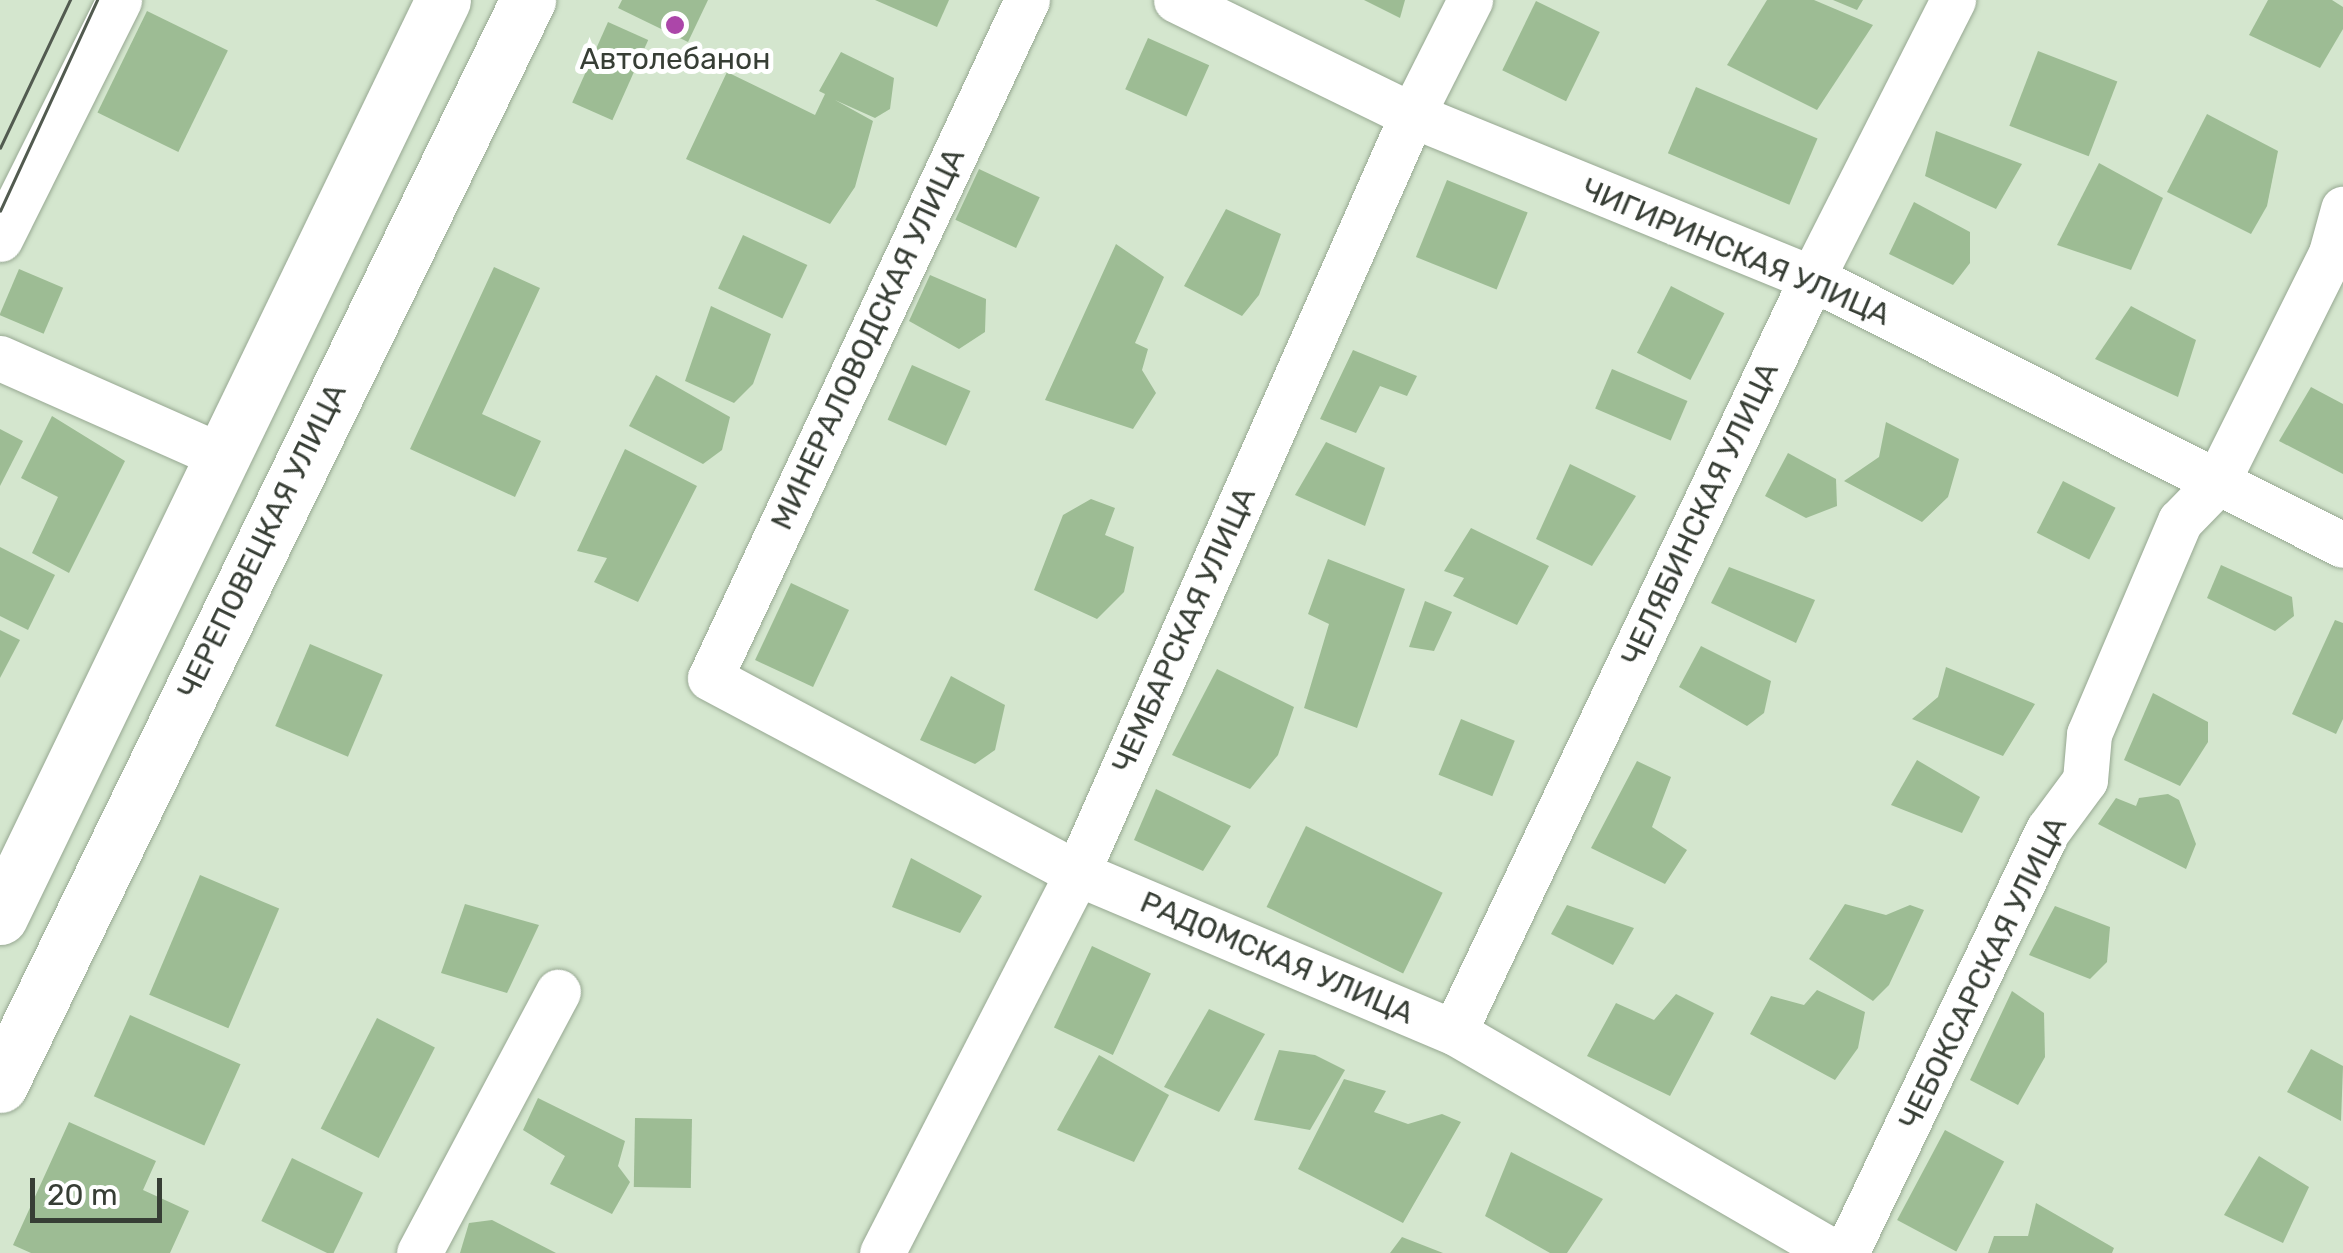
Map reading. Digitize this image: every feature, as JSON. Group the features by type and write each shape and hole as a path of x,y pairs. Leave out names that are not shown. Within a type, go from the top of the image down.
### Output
{"highway":[{"path":"0,917 443,0"},
{"name":"ЧЕРЕПОВЕЦКАЯ УЛИЦА","path":"0,1085 528,0"}],"street":[{"path":"0,239 119,0"},
{"name":"МИНЕРАЛОВОДСКАЯ УЛИЦА","path":"710,678 1027,0"},
{"name":"ЧИГИРИНСКАЯ УЛИЦА","path":"1176,0 1412,116 1812,278 2343,545"},
{"name":"ЧЕМБАРСКАЯ УЛИЦА","path":"882,1253 1077,873 1412,116 1470,0"},
{"name":"ЧЕЛЯБИНСКАЯ УЛИЦА","path":"1454,1032 1812,278 1953,0"},
{"name":"ЧЕБОКСАРСКАЯ УЛИЦА","path":"1846,1253 2048,830 2084,780 2088,734 2180,521 2216,484 2331,253 2343,208"},
{"path":"0,358 223,457"},
{"name":"РАДОМСКАЯ УЛИЦА","path":"710,678 1077,873 1454,1032 1836,1253"},
{"path":"419,1253 558,992"}],"building":[{"name":"Автолебанон","path":"622,0 708,0 688,42 618,8"},
{"path":"875,0 949,0 937,27"},
{"path":"1364,0 1405,0 1400,18"},
{"path":"1767,0 1814,0 1873,25 1817,110 1727,65"},
{"path":"1833,0 1863,0 1857,10"},
{"path":"2268,0 2332,0 2343,7 2343,29 2320,68 2249,35"},
{"path":"1536,1 1600,32 1566,101 1502,70"},
{"path":"147,11 228,50 178,152 97,113"},
{"path":"608,22 648,40 612,120 572,102"},
{"path":"1148,38 1209,65 1186,116 1125,89"},
{"path":"2038,51 2117,81 2089,156 2009,126"},
{"path":"841,52 894,78 890,109 875,118 835,100 873,121 855,187 830,224 686,159 727,72 815,115 825,94 819,91"},
{"path":"1696,87 1818,139 1789,205 1668,153"},
{"path":"2207,114 2278,151 2267,206 2251,234 2167,192"},
{"path":"1936,131 2022,164 1996,209 1925,176"},
{"path":"2099,163 2163,198 2131,270 2057,245"},
{"path":"979,169 1040,197 1016,248 955,220"},
{"path":"1447,180 1528,213 1497,290 1416,257"},
{"path":"1914,202 1970,232 1970,263 1953,285 1889,254"},
{"path":"1226,209 1281,234 1259,295 1242,316 1184,286"},
{"path":"743,235 807,265 782,318 718,288"},
{"path":"1116,244 1164,277 1135,343 1148,349 1142,370 1156,393 1133,429 1045,400"},
{"path":"494,267 540,288 482,414 541,441 515,497 410,449"},
{"path":"19,269 63,288 44,334 0,315"},
{"path":"930,275 986,299 985,332 959,349 909,321"},
{"path":"1671,286 1724,313 1690,380 1637,353"},
{"path":"711,306 771,334 753,384 734,403 685,381"},
{"path":"2131,306 2196,340 2178,397 2095,359"},
{"path":"1353,350 1417,376 1407,396 1380,386 1356,433 1320,419"},
{"path":"912,365 970,391 946,446 888,420"},
{"path":"1612,369 1687,401 1671,441 1595,409"},
{"path":"656,375 730,417 722,450 703,464 629,426"},
{"path":"2311,387 2343,404 2343,474 2279,441"},
{"path":"52,416 125,461 69,573 32,553 58,497 21,478"},
{"path":"1886,422 1959,459 1948,497 1922,522 1844,481 1879,457"},
{"path":"0,429 23,441 0,486"},
{"path":"1326,442 1385,468 1365,526 1295,495"},
{"path":"625,449 697,486 638,602 594,582 607,558 577,551"},
{"path":"1788,453 1836,479 1837,506 1806,518 1765,496"},
{"path":"1570,464 1636,496 1592,566 1536,539"},
{"path":"2063,481 2116,508 2089,559 2037,533"},
{"path":"1091,499 1115,508 1105,535 1134,547 1124,592 1097,619 1034,590 1063,515"},
{"path":"1471,528 1549,566 1517,625 1453,596 1464,578 1444,571"},
{"path":"0,547 55,575 28,630 0,616"},
{"path":"1328,559 1405,589 1357,728 1304,708 1329,624 1308,614"},
{"path":"2221,565 2292,597 2294,616 2275,631 2207,598"},
{"path":"1729,567 1815,600 1796,643 1711,603"},
{"path":"791,583 849,610 813,687 755,660"},
{"path":"1425,601 1452,612 1434,651 1409,647"},
{"path":"2335,620 2343,623 2343,719 2336,734 2292,714"},
{"path":"0,630 20,640 0,678"},
{"path":"310,644 383,675 348,757 275,726"},
{"path":"1701,646 1771,681 1764,713 1747,726 1679,687"},
{"path":"1946,667 2035,704 2003,756 1912,719 1938,697"},
{"path":"1217,669 1294,707 1278,755 1250,789 1172,755"},
{"path":"951,676 1005,705 995,750 975,764 920,740"},
{"path":"2153,693 2208,722 2208,742 2180,786 2124,760"},
{"path":"1461,719 1515,741 1492,796 1439,775"},
{"path":"1917,760 1980,797 1962,833 1891,805"},
{"path":"1637,761 1671,777 1652,827 1687,850 1665,884 1591,848"},
{"path":"1156,789 1231,826 1203,871 1134,840"},
{"path":"2168,794 2179,800 2196,844 2186,869 2098,824 2116,798 2136,806 2139,798"},
{"path":"1306,826 1443,893 1403,974 1267,907"},
{"path":"911,858 982,896 960,933 892,907"},
{"path":"200,875 279,909 228,1028 149,995"},
{"path":"465,904 539,925 507,993 441,973"},
{"path":"1845,904 1886,915 1910,905 1924,910 1889,985 1873,1001 1809,959"},
{"path":"1567,905 1634,928 1613,965 1551,934"},
{"path":"2055,906 2110,927 2107,962 2090,979 2029,955"},
{"path":"1092,946 1151,973 1113,1055 1054,1028"},
{"path":"1817,990 1865,1012 1858,1048 1835,1080 1750,1034 1771,996 1804,1005"},
{"path":"2012,991 2044,1013 2045,1057 2018,1105 1970,1080"},
{"path":"1676,994 1714,1013 1670,1096 1587,1056 1616,1003 1654,1020"},
{"path":"1209,1009 1265,1034 1219,1112 1164,1087"},
{"path":"130,1015 241,1064 204,1146 94,1096"},
{"path":"377,1018 435,1048 379,1158 321,1128"},
{"path":"2311,1049 2343,1066 2341,1121 2287,1092"},
{"path":"1279,1050 1315,1055 1345,1070 1310,1130 1254,1120"},
{"path":"1099,1055 1169,1095 1134,1162 1057,1130"},
{"path":"1344,1079 1386,1091 1374,1112 1408,1124 1442,1114 1461,1122 1403,1223 1298,1169"},
{"path":"538,1098 625,1141 618,1166 630,1182 612,1214 550,1184 565,1156 523,1130"},
{"path":"635,1118 692,1119 691,1188 634,1187"},
{"path":"69,1122 156,1161 143,1190 189,1211 170,1253 31,1253 13,1245"},
{"path":"1945,1130 2004,1161 1956,1252 1897,1220"},
{"path":"1511,1152 1603,1199 1567,1253 1550,1253 1485,1216"},
{"path":"2259,1156 2309,1187 2283,1243 2224,1215"},
{"path":"292,1158 363,1193 334,1253 261,1221"},
{"path":"2036,1203 2114,1248 2112,1253 1988,1253 1994,1236 2028,1236"},
{"path":"492,1220 556,1253 460,1253 469,1223"},
{"path":"1402,1237 1443,1253 1390,1253"}],"tram line":[{"path":"0,148 70,0"},
{"path":"0,211 97,0"}],"place":[{"name":"Автолебанон","path":"675,25"}]}
